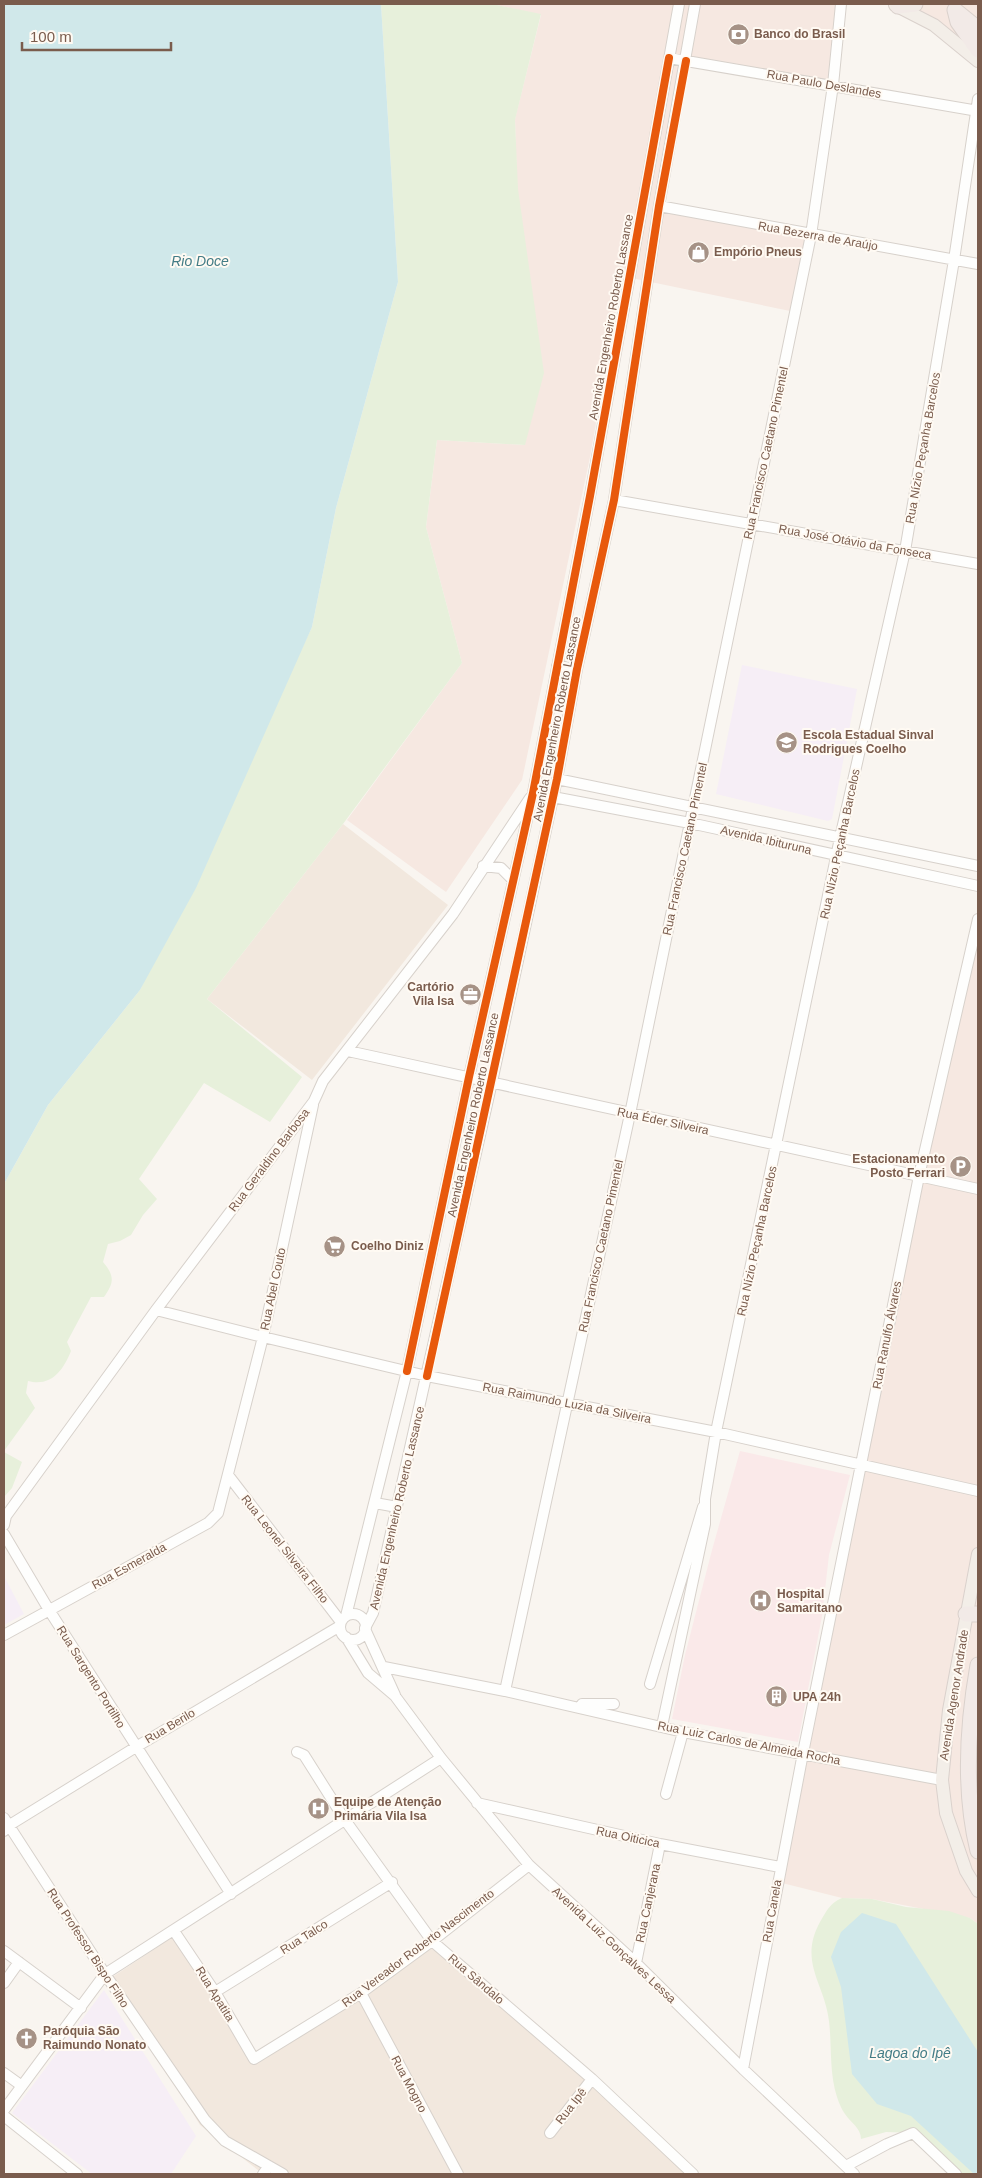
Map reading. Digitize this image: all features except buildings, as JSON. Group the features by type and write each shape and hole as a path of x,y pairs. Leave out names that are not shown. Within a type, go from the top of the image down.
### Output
{"highway":[{"path":"896,5 915,4"},
{"path":"951,7 978,18"},
{"path":"951,7 978,29"},
{"path":"951,7 958,22 978,50"},
{"path":"978,1665 975,1701 968,1734 969,1787 973,1830 978,1851"}],"main road":[{"path":"896,5 934,25 978,60"},
{"name":"Avenida Agenor Andrade","path":"978,1554 972,1614 950,1710 942,1780 946,1814 966,1871 978,1891"}],"street":[{"name":"Avenida Engenheiro Roberto Lassance","path":"343,1621 375,1503 407,1371 512,879 533,793 679,4"},
{"name":"Avenida Engenheiro Roberto Lassance","path":"365,1628 373,1613 492,1082 557,779 577,669 614,500 659,206 695,4"},
{"name":"Rua Francisco Caetano Pimentel","path":"505,1691 630,1114 811,235 833,85 841,4"},
{"name":"Rua Paulo Deslandes","path":"669,58 977,111"},
{"name":"Rua Nízio Peçanha Barcelos","path":"650,1684 705,1499 716,1432 840,838 905,552 954,260 978,99"},
{"name":"Rua Bezerra de Araújo","path":"659,206 978,264"},
{"name":"Rua José Otávio da Fonseca","path":"614,500 978,564"},
{"path":"557,666 577,669"},
{"name":"Avenida Ibituruna","path":"557,779 978,866"},
{"name":"Rua Geraldino Barbosa","path":"4,1525 6,1516 156,1310 314,1101 323,1081 348,1052 453,914 533,793"},
{"name":"Avenida Ibituruna","path":"553,797 690,823 978,886"},
{"path":"483,866 501,868 512,879"},
{"name":"Rua Ranulfo Álvares","path":"802,1753 919,1176 978,919"},
{"name":"Rua Éder Silveira","path":"348,1052 978,1189"},
{"name":"Rua Abel Couto","path":"228,1475 263,1337 314,1101"},
{"name":"Rua Raimundo Luzia da Silveira","path":"156,1310 427,1376 716,1432 978,1491"},
{"name":"Rua Esmeralda","path":"4,1635 208,1523 218,1513 228,1475"},
{"name":"Rua Leonel Silveira Filho","path":"228,1475 343,1621"},
{"name":"Rua Nízio Peçanha Barcelos","path":"662,1726 705,1524 705,1499"},
{"path":"375,1503 397,1507"},
{"name":"Rua Sargento Portilho","path":"4,1534 49,1610 231,1894"},
{"path":"358,1616 364,1621 365,1628 362,1636 358,1638 346,1637 343,1621 358,1616"},
{"name":"Rua Berilo","path":"5,1825 343,1621"},
{"name":"Avenida Luiz Gonçalves Lessa","path":"365,1628 384,1667 395,1696"},
{"name":"Avenida Luiz Gonçalves Lessa","path":"346,1637 368,1673 395,1696 477,1804 529,1865 636,1962 743,2069 854,2174"},
{"name":"Rua Luiz Carlos de Almeida Rocha","path":"384,1667 556,1702 683,1732 942,1780"},
{"name":"Rua Luiz Carlos de Almeida Rocha","path":"556,1702 614,1704"},
{"path":"666,1794 683,1732"},
{"name":"Rua Sândalo","path":"297,1752 304,1755 345,1820 392,1882 432,1941 592,2079 693,2174"},
{"name":"Rua Canela","path":"743,2069 802,1753"},
{"path":"4,2110 105,1974 441,1758"},
{"name":"Rua Oiticica","path":"477,1804 660,1844 780,1867"},
{"name":"Rua Professor Bispo Filho","path":"5,1825 205,2120 225,2141 266,2170 283,2174"},
{"name":"Rua Canjerana","path":"636,1962 660,1844"},
{"name":"Rua Vereador Roberto Nascimento","path":"254,2059 361,1993 432,1941 529,1865"},
{"name":"Rua Talco","path":"215,1992 392,1882"},
{"name":"Rua Apatita","path":"174,1931 215,1992 254,2059"},
{"path":"4,1951 81,2008"},
{"path":"4,1983 19,1962"},
{"name":"Rua Mogno","path":"361,1993 458,2174"},
{"path":"4,2073 22,2086"},
{"name":"Rua Ipê","path":"550,2134 592,2079"},
{"path":"4,2116 78,2174"},
{"path":"846,2166 887,2144 913,2133 956,2174"}],"shaded area":[{"path":"492,4 841,4 832,85 686,62 659,205 810,235 795,312 622,276 590,457 522,780 446,892 347,820 462,663 426,527 437,440 525,445 515,119 541,15"},
{"path":"893,4 978,4 978,61"},
{"name":"Escola Estadual Sinval Rodrigues Coelho","path":"742,665 857,689 832,819 828,821 716,794"},
{"path":"343,824 448,905 312,1080 207,999"},
{"path":"978,908 978,1789 969,1788 978,1849 978,1924 970,1918 872,1899 842,1898 778,1882 951,1027"},
{"name":"Hospital Samaritano","path":"740,1451 850,1475 829,1555 822,1616 798,1742 672,1719 685,1655"},
{"path":"4,1576 24,1614 4,1625"},
{"path":"174,1936 260,2062 438,1944 694,2174 263,2174 200,2125 111,1978"},
{"path":"104,1990 196,2136 171,2174 92,2174 12,2113"}],"green space":[{"path":"381,4 492,4 541,14 515,120 518,189 544,373 525,445 437,440 426,527 462,663 343,824 207,999 302,1077 270,1122 204,1083 139,1179 157,1199 143,1215 131,1235 120,1241 108,1244 103,1262 110,1271 112,1280 110,1288 104,1297 91,1297 67,1342 71,1351 60,1371 43,1382 28,1381 26,1393 35,1408 4,1451 4,1184 48,1105 140,990 312,627 336,508 398,282"},
{"path":"4,1452 22,1462 12,1488 4,1497"},
{"name":"Lagoa do Ipê","path":"842,1898 872,1899 906,1907 949,1911 970,1918 978,1924 978,2174 958,2174 916,2133 886,2132 861,2139 858,2129 842,2108 834,2088 827,2008 815,1973 812,1949 814,1936 820,1922 832,1905"}],"water":[{"name":"Rio Doce","path":"4,4 381,4 398,282 336,508 312,627 196,888 140,990 48,1105 4,1184"},
{"name":"Lagoa do Ipê","path":"862,1913 896,1924 978,2052 978,2174 974,2174 911,2116 877,2104 852,2074 841,1987 831,1957 841,1932"}],"cycle path":[{"path":"407,1371 469,1077 533,793 590,496 669,58"},
{"path":"427,1376 557,779 577,669 614,500 659,206 686,61"}],"place":[{"name":"Banco do Brasil","path":"738,34"},
{"name":"Empório Pneus","path":"698,252"},
{"name":"Escola Estadual Sinval Rodrigues Coelho","path":"787,742"},
{"name":"Cartório Vila Isa","path":"470,994"},
{"name":"Estacionamento Posto Ferrari","path":"961,1166"},
{"name":"Coelho Diniz","path":"335,1246"},
{"name":"Hospital Samaritano","path":"761,1601"},
{"name":"UPA 24h","path":"777,1697"},
{"name":"Equipe de Atenção Primária Vila Isa","path":"318,1809"},
{"name":"Paróquia São Raimundo Nonato","path":"27,2038"}]}
